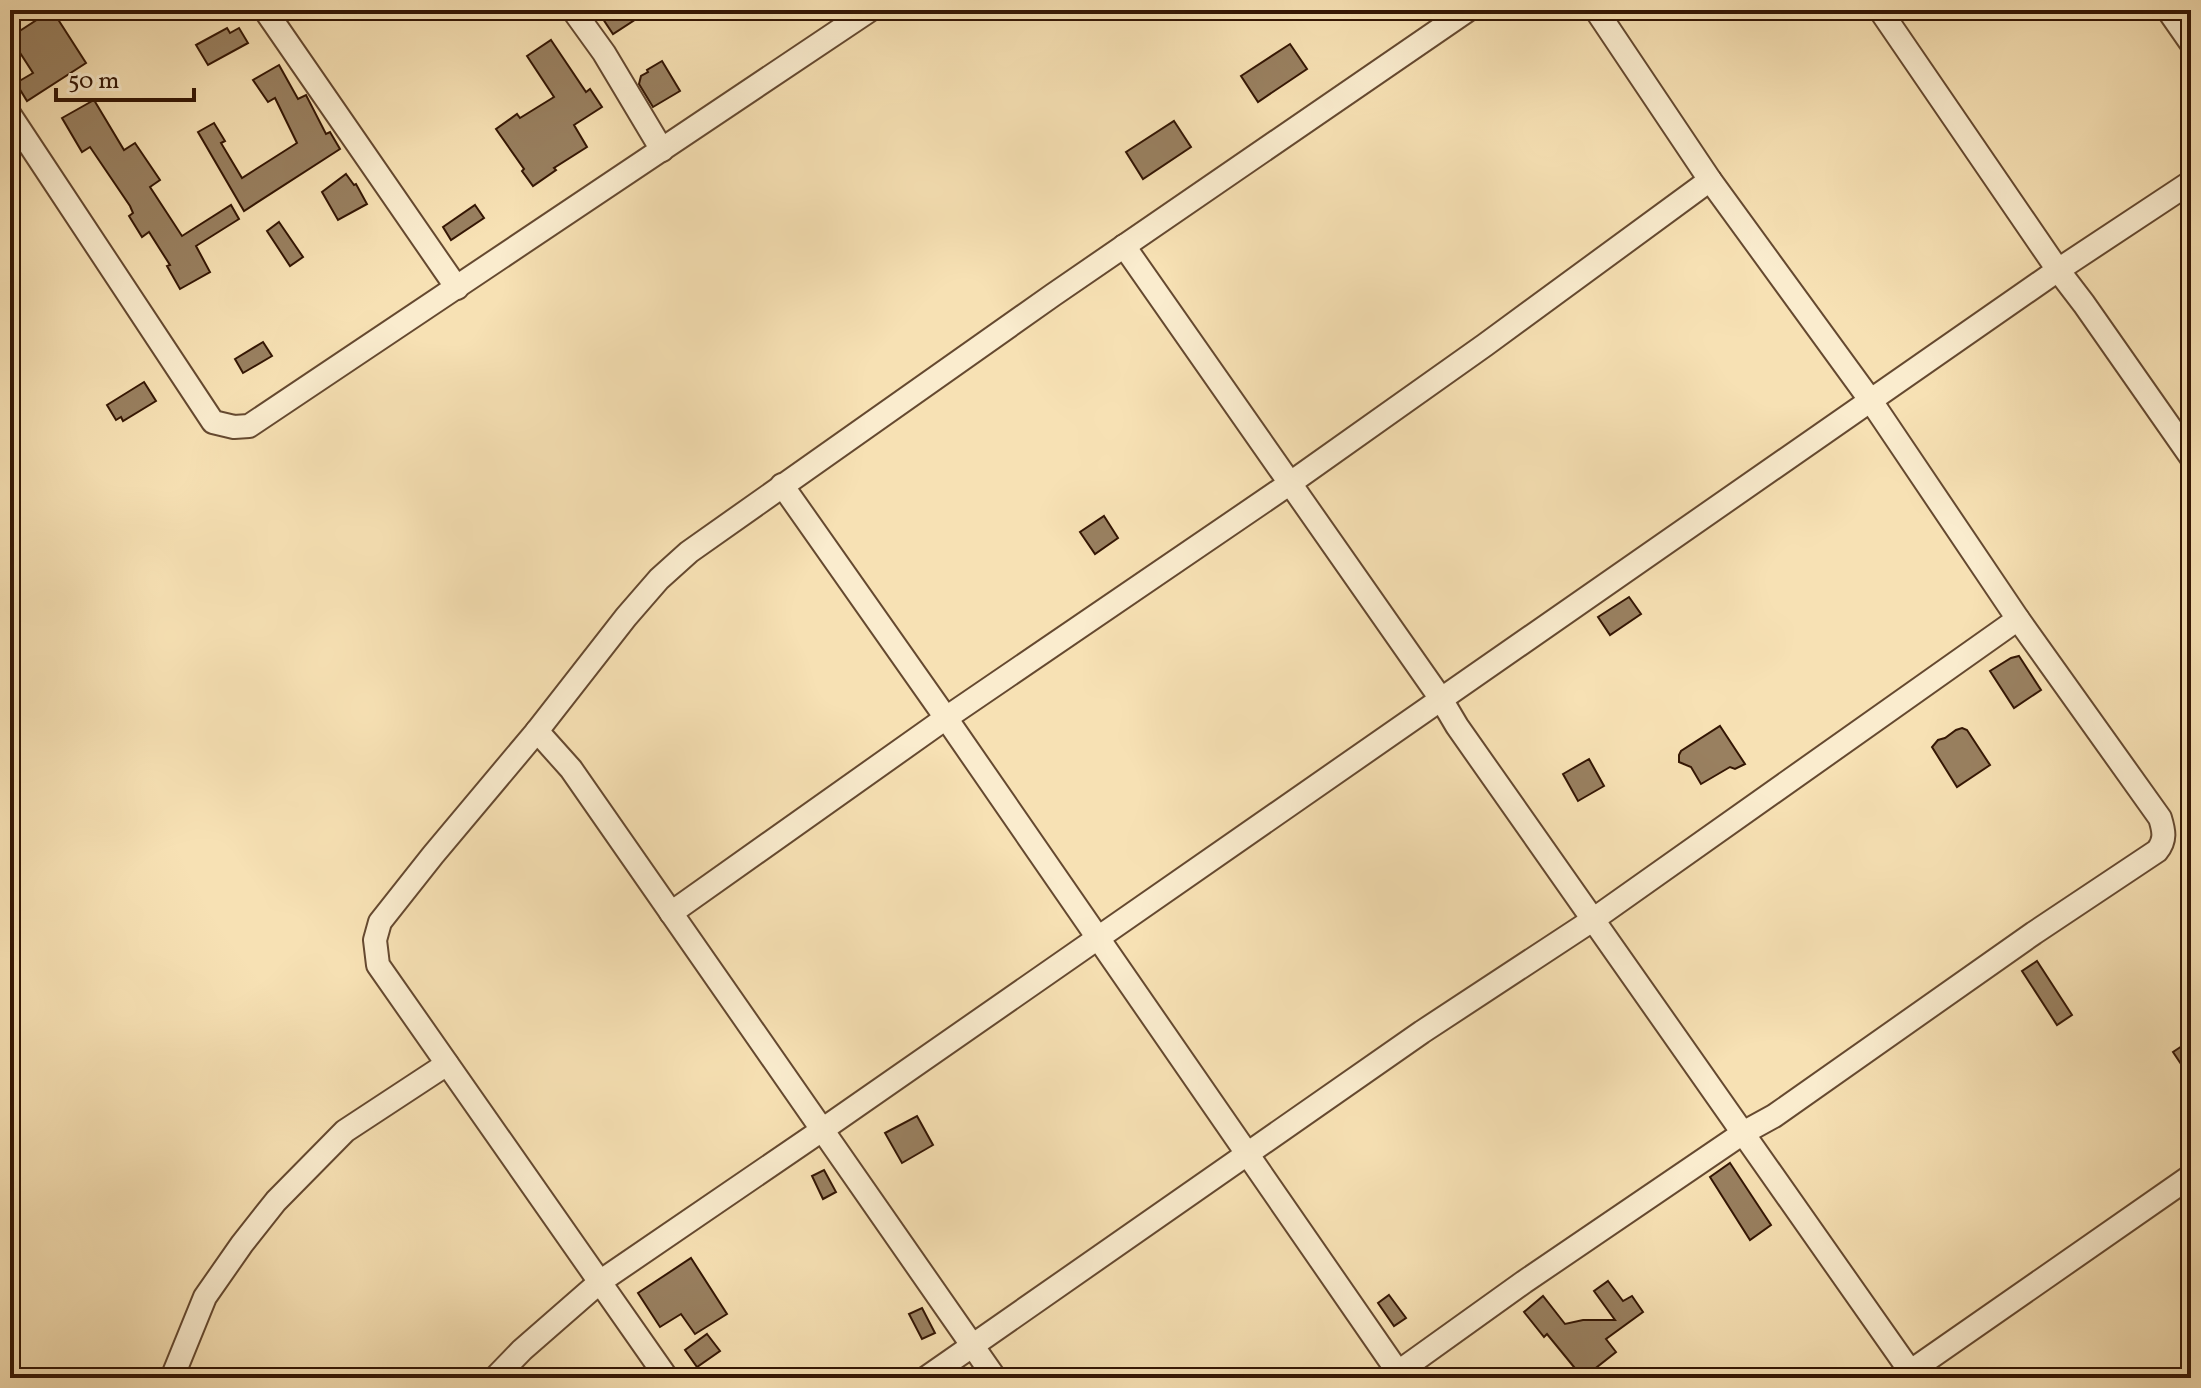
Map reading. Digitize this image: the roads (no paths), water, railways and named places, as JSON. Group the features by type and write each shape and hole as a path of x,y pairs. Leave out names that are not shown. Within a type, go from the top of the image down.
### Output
{"street":[{"path":"265,10 457,288"},
{"path":"573,10 604,53 662,150"},
{"path":"10,115 213,422 234,427 249,426 870,10"},
{"path":"667,1378 378,965 375,940 380,922 659,579 689,552 1124,246 1468,10"},
{"path":"782,485 1247,1152 1394,1375 1524,1282 1743,1133 1774,1116 2034,933 2157,851 2165,833 2160,818 2018,619 1871,401 1710,180 1596,10"},
{"path":"1880,10 2191,457"},
{"path":"2168,10 2191,43"},
{"path":"671,913 946,718 1289,484 1710,180"},
{"path":"495,1378 522,1350 601,1281 2058,270 2188,187"},
{"path":"1124,246 1909,1376 2191,1176"},
{"path":"926,1378 1247,1152 1594,919 2018,619"},
{"path":"537,731 571,769 995,1378"},
{"path":"172,1378 205,1297 276,1201 345,1131 447,1064"}]}
